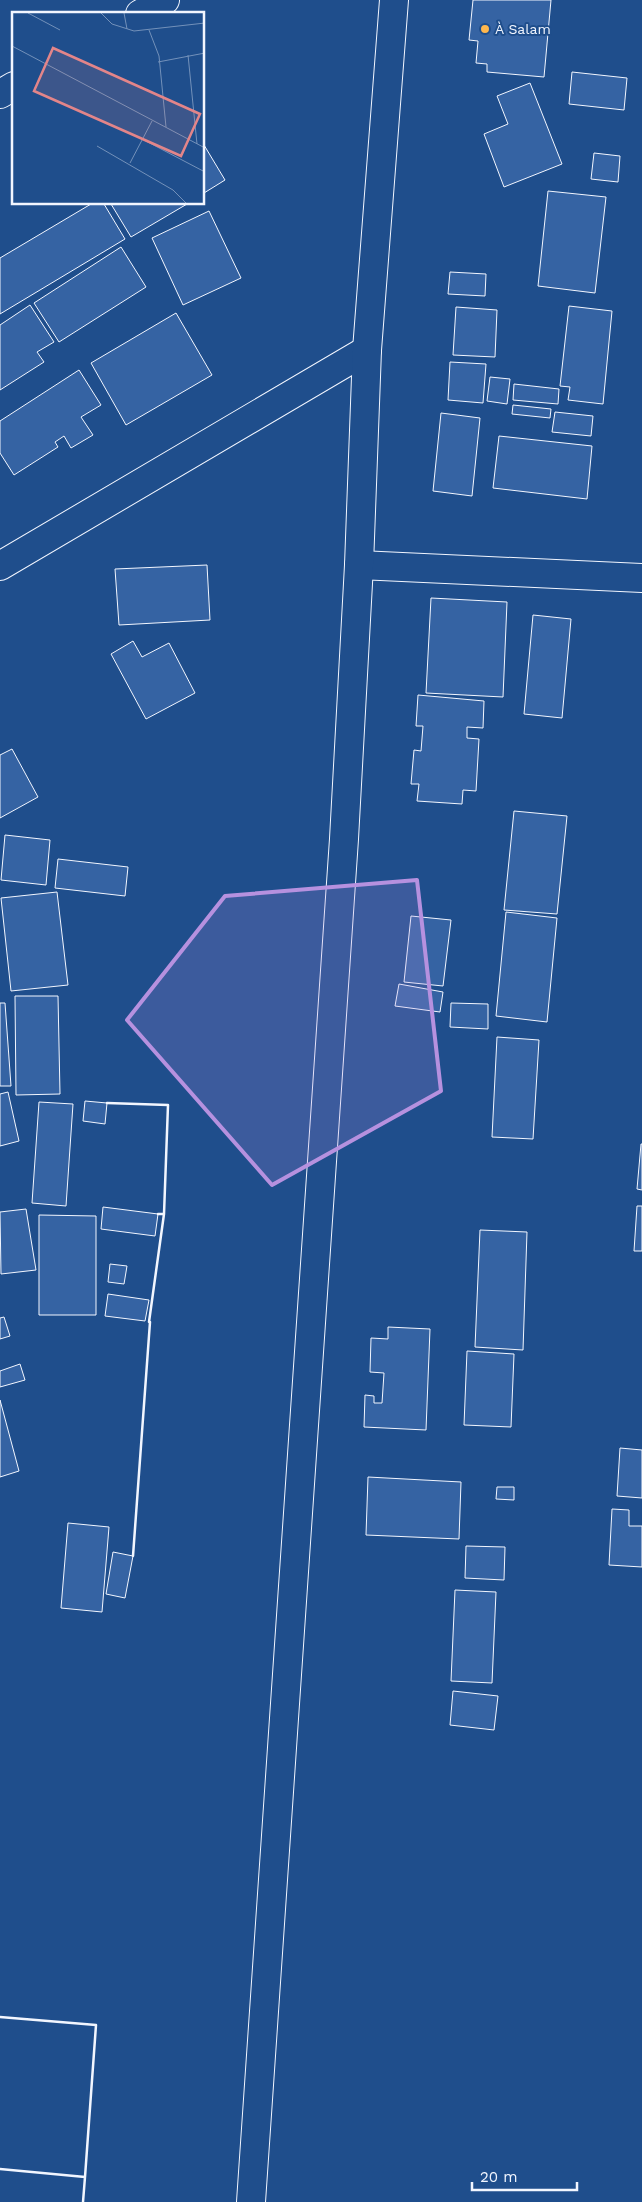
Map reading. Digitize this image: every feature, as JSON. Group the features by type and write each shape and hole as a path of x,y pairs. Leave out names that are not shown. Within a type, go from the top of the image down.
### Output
{"street":[{"path":"144,12 165,0"},
{"path":"252,2202 344,839 360,565 367,350 394,0"},
{"path":"0,94 12,87"},
{"path":"0,566 367,350"},
{"path":"360,565 642,578"}],"highlighted area":[{"path":"417,880 441,1091 272,1185 127,1020 225,896"}],"building":[{"path":"473,0 551,0 544,77 487,72 487,64 476,63 478,41 469,40"},
{"path":"572,72 627,78 624,110 569,104"},
{"path":"530,83 562,164 504,187 484,134 508,124 497,96"},
{"path":"205,147 225,180 205,192"},
{"path":"594,153 620,156 618,182 591,179"},
{"path":"548,191 606,197 595,293 538,286"},
{"path":"89,205 105,205 125,239 0,314 0,258"},
{"path":"112,205 185,205 131,237"},
{"path":"209,211 241,278 183,305 152,238"},
{"path":"121,247 146,287 59,342 34,303"},
{"path":"450,272 486,274 485,296 448,294"},
{"path":"30,305 54,342 37,352 44,362 0,390 0,325"},
{"path":"569,306 612,311 603,404 568,400 570,387 560,386"},
{"path":"456,307 497,310 495,357 453,355"},
{"path":"176,313 212,375 126,425 91,363"},
{"path":"450,362 486,364 483,403 448,400"},
{"path":"79,370 101,405 81,417 93,435 71,448 64,436 55,442 58,447 14,475 0,453 0,421"},
{"path":"490,377 510,379 507,404 487,401"},
{"path":"514,384 559,389 558,404 513,400"},
{"path":"513,405 551,409 550,418 512,414"},
{"path":"555,412 593,416 591,436 552,432"},
{"path":"441,413 480,418 472,496 433,491"},
{"path":"499,436 592,446 587,499 493,488"},
{"path":"207,565 210,620 119,625 115,569"},
{"path":"431,598 507,602 503,697 426,693"},
{"path":"533,615 571,619 562,718 524,714"},
{"path":"133,641 142,657 169,643 195,693 146,719 111,654"},
{"path":"418,695 484,701 483,728 467,727 467,738 479,739 476,791 463,790 462,804 417,801 419,784 411,784 414,750 421,751 423,726 416,726"},
{"path":"12,749 38,797 0,818 0,755"},
{"path":"514,811 567,816 557,914 504,910"},
{"path":"5,835 50,840 46,885 1,880"},
{"path":"58,859 128,867 125,896 55,888"},
{"path":"57,892 68,985 11,991 1,898"},
{"path":"506,912 557,918 547,1022 496,1016"},
{"path":"411,916 451,920 443,986 404,982"},
{"path":"399,984 443,992 440,1012 395,1006"},
{"path":"15,996 58,996 60,1094 16,1095"},
{"path":"0,1003 5,1003 11,1086 0,1086"},
{"path":"451,1003 488,1004 488,1029 450,1027"},
{"path":"497,1037 539,1040 533,1139 492,1137"},
{"path":"8,1092 19,1141 0,1146 0,1094"},
{"path":"85,1101 107,1103 105,1124 83,1121"},
{"path":"39,1102 73,1104 66,1206 32,1203"},
{"path":"642,1144 642,1190 637,1189"},
{"path":"637,1206 642,1206 642,1251 634,1251"},
{"path":"103,1207 158,1214 155,1236 101,1229"},
{"path":"26,1209 36,1270 1,1274 0,1212"},
{"path":"39,1215 96,1216 96,1315 39,1315"},
{"path":"480,1230 527,1232 523,1350 475,1347"},
{"path":"110,1264 127,1266 124,1284 108,1282"},
{"path":"108,1294 149,1300 145,1321 105,1316"},
{"path":"4,1317 10,1336 0,1339 0,1318"},
{"path":"388,1327 430,1329 426,1430 364,1427 365,1395 374,1396 374,1403 382,1403 384,1373 370,1372 371,1338 388,1339"},
{"path":"467,1351 514,1354 511,1427 464,1425"},
{"path":"20,1364 25,1380 0,1387 0,1371"},
{"path":"0,1400 19,1471 0,1477"},
{"path":"620,1448 642,1450 642,1498 617,1496"},
{"path":"368,1477 461,1482 459,1539 366,1535"},
{"path":"497,1487 514,1487 514,1500 496,1499"},
{"path":"612,1509 629,1510 629,1526 642,1526 642,1567 609,1565"},
{"path":"68,1523 109,1527 102,1612 61,1608"},
{"path":"466,1546 505,1547 504,1580 465,1578"},
{"path":"113,1552 133,1556 125,1598 106,1594"},
{"path":"455,1590 496,1592 492,1683 451,1681"},
{"path":"453,1691 498,1696 494,1730 450,1725"}],"wall":[{"path":"107,1103 168,1105 164,1214 158,1214"},
{"path":"149,1322 164,1214"},
{"path":"133,1556 150,1322"},
{"path":"0,2017 96,2025 85,2177"},
{"path":"0,2169 85,2177 83,2202"}],"place":[{"name":"À Salam","path":"485,29"}]}
